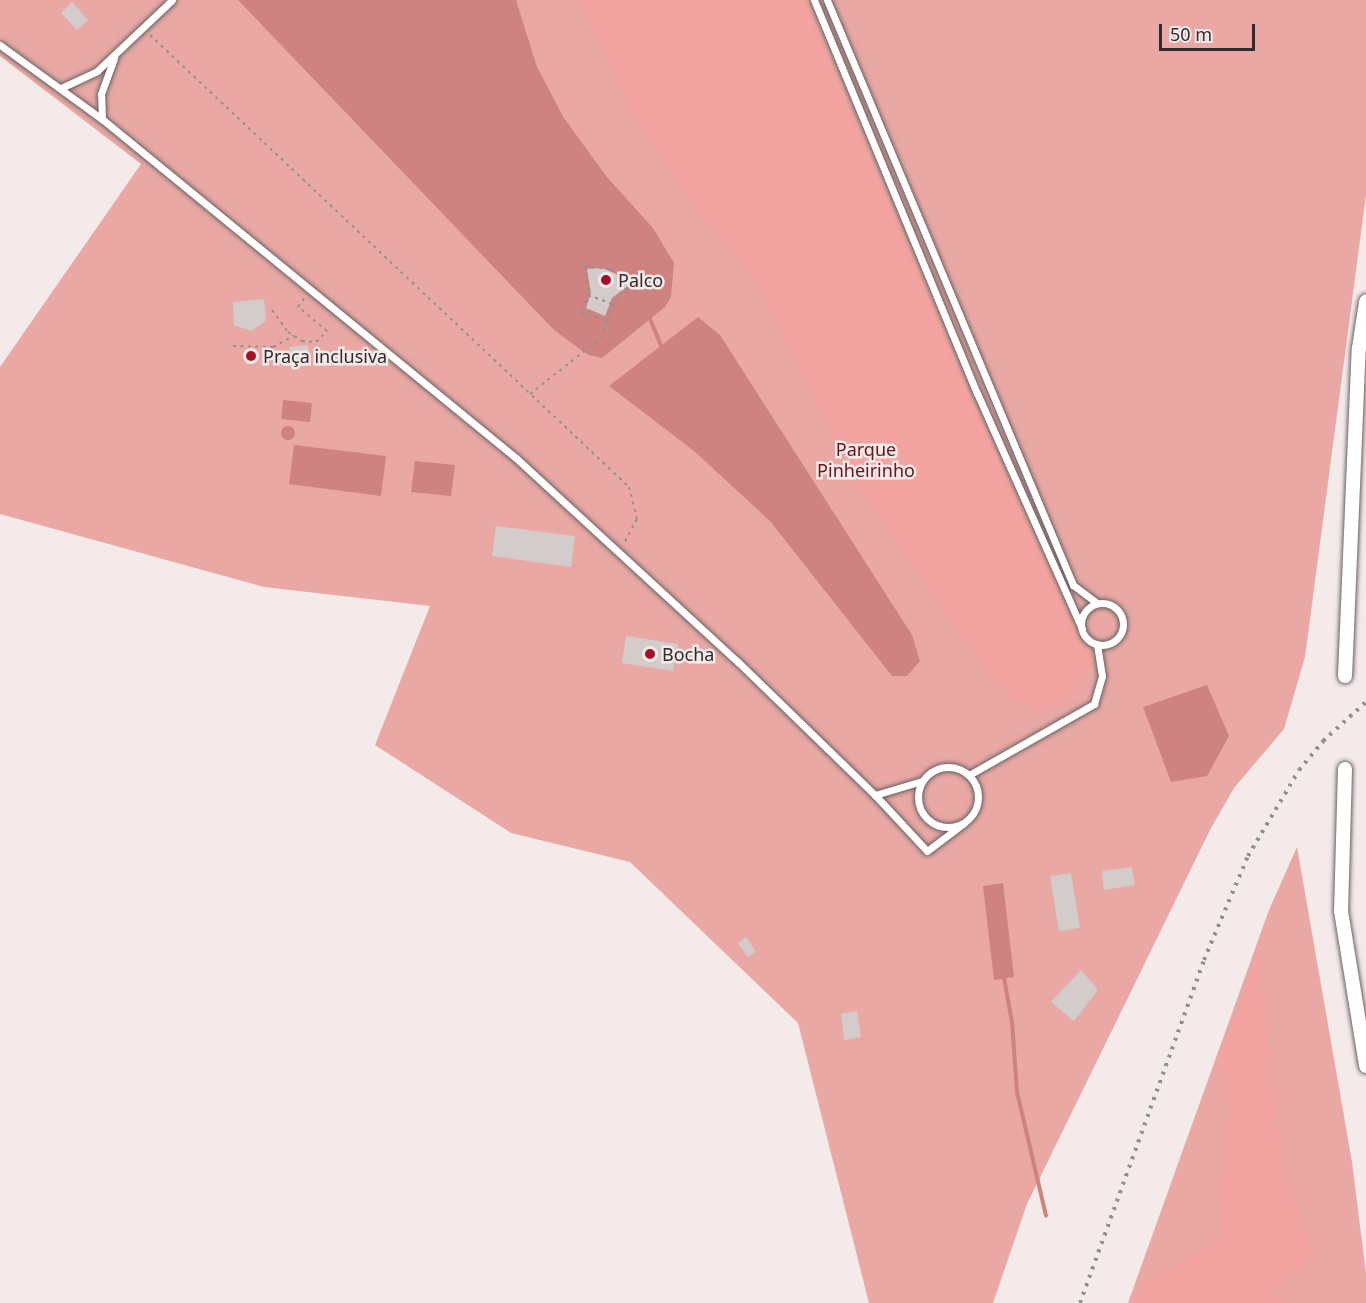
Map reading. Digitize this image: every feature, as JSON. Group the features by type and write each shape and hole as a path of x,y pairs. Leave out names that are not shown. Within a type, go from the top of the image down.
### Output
{"street":[{"path":"1345,676 1359,348 1366,302"},
{"path":"1345,769 1341,911 1366,1066"}],"lane":[{"path":"61,88 90,75 117,53 172,0"},
{"path":"814,0 977,393 1082,629 1097,644 1102,676 1094,704 969,775"},
{"path":"827,0 1073,585 1097,603 1117,609 1123,618 1117,639 1097,644"},
{"path":"0,45 102,119 516,458 618,550 876,795 927,851 964,823 974,813 978,800 977,787 969,775 958,768 945,767 932,771 922,781 918,794 919,807 927,819 945,827 964,823"},
{"path":"102,119 100,94 105,74 117,53"},
{"path":"1082,629 1082,618 1097,603"},
{"path":"876,795 922,781"}],"path":[{"path":"143,28 629,487 637,519 630,537 618,550"},
{"path":"530,394 601,338 607,321 613,304 632,284 610,269 584,266 588,295 581,312 607,321"},
{"path":"272,310 294,336 316,342 327,331 298,307 311,289"},
{"path":"588,295 613,304"},
{"path":"232,346 273,347 294,336"}],"green space":[{"name":"Parque Pinheirinho","path":"0,0 1366,0 1366,195 1305,657 1284,729 1234,788 1210,830 1027,1204 993,1303 869,1303 798,1023 630,862 511,833 375,745 430,606 264,587 0,514 0,367 141,164 0,56"},
{"path":"580,0 804,0 966,383 1092,663 1071,700 1035,711 993,682 858,484 751,274 700,214 632,111"},
{"path":"1297,847 1352,1162 1366,1273 1366,1303 1128,1303 1269,910"},
{"path":"1258,956 1282,1163 1315,1256 1276,1289 1281,1303 1135,1303 1142,1283 1218,1242 1228,1112 1221,1053"}],"shaded area":[{"path":"238,0 516,0 537,67 564,118 606,176 653,228 674,263 671,297 665,307 602,358 588,355 554,330"},
{"path":"698,317 720,335 912,635 920,661 907,676 892,676 770,521 694,451 609,386"},
{"path":"283,400 312,403 310,422 281,419"},
{"path":"288,426 293,428 295,433 293,438 288,440 283,438 281,433 283,428"},
{"path":"294,445 386,456 381,496 289,484"},
{"path":"415,461 455,465 451,496 411,492"},
{"path":"1207,685 1229,736 1207,776 1171,782 1143,707"},
{"path":"1003,883 1014,977 994,980 983,886"}],"building":[{"path":"72,2 88,20 77,30 61,13"},
{"name":"Palco","path":"602,268 619,275 629,285 612,298 605,316 586,308 591,293 587,269"},
{"path":"264,299 266,321 251,331 234,325 233,302"},
{"path":"308,345 310,365 291,367 289,347"},
{"path":"496,526 575,536 571,567 492,556"},
{"name":"Bocha","path":"626,636 678,644 673,671 622,663"},
{"path":"1132,867 1135,885 1104,890 1102,871"},
{"path":"1071,873 1080,928 1059,931 1050,876"},
{"path":"746,937 756,952 748,957 738,943"},
{"path":"1081,970 1098,990 1074,1021 1051,1002"},
{"path":"857,1011 861,1037 844,1040 841,1014"}],"waterway":[{"path":"649,316 661,346"},
{"path":"1004,978 1012,1022 1017,1092 1046,1216"}],"railway":[{"path":"1080,1303 1204,960 1248,856 1299,770 1323,741 1366,702"}],"place":[{"name":"Palco","path":"606,280"},
{"name":"Praça inclusiva","path":"251,356"},
{"name":"Bocha","path":"650,654"}]}
